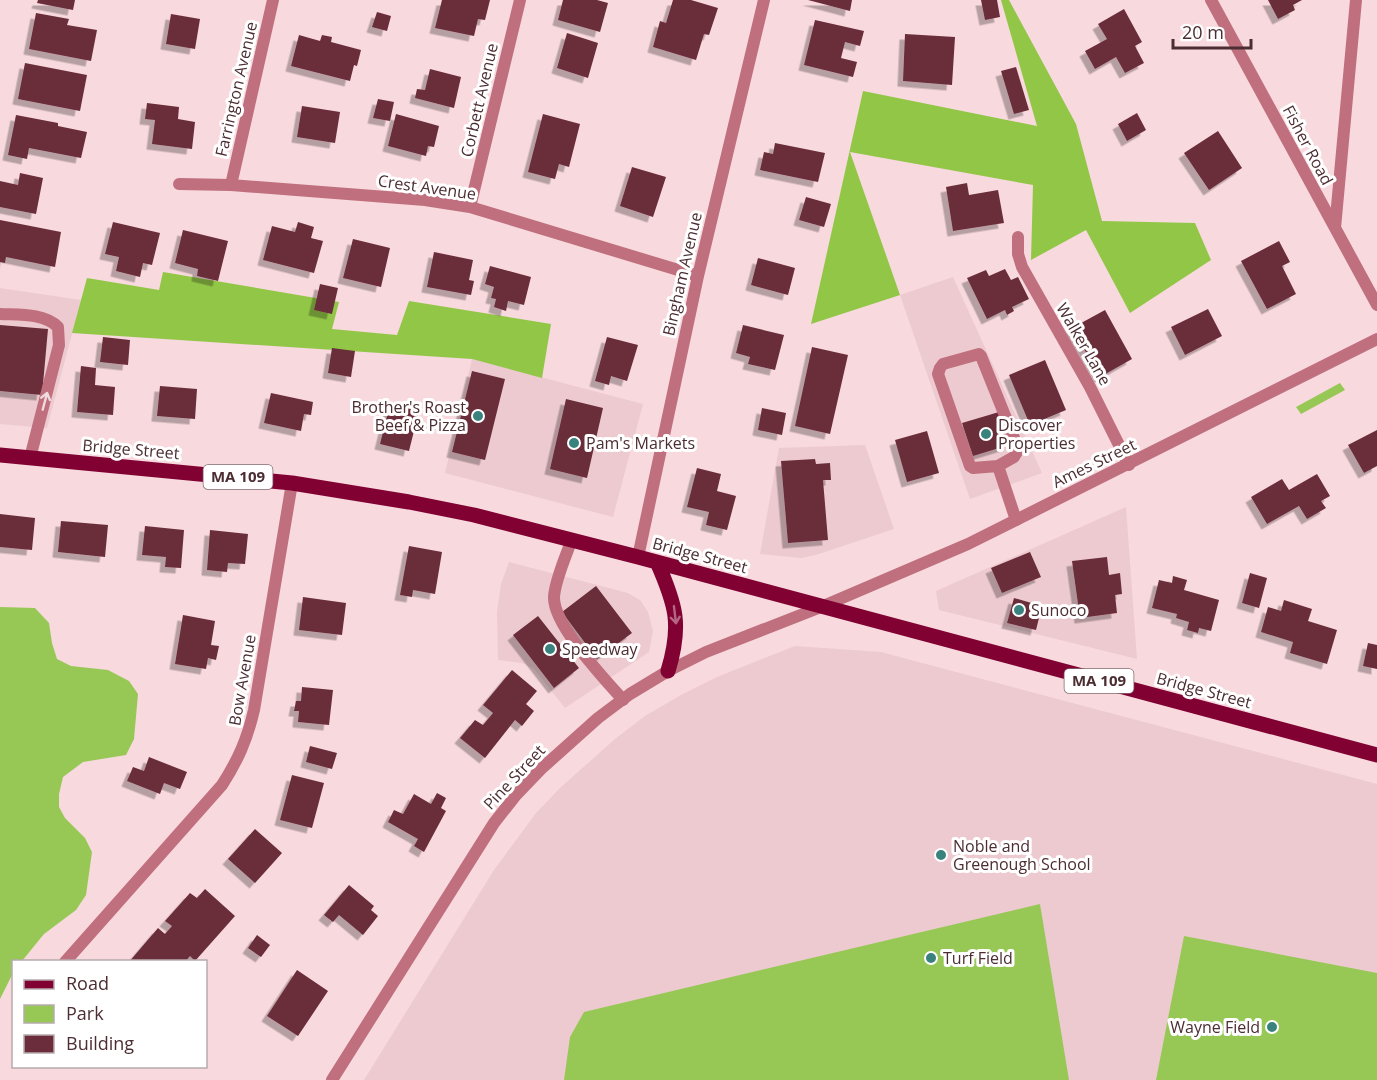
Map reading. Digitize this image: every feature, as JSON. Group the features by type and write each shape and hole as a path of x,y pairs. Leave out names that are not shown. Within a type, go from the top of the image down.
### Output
{"main road":[{"name":"Bridge Street","path":"0,455 292,483 409,502 572,539 1377,755"},
{"path":"657,562 671,594 676,618 676,646 668,671"}],"street":[{"name":"Farrington Avenue","path":"231,185 273,0"},
{"name":"Corbett Avenue","path":"470,207 520,0"},
{"name":"Bingham Avenue","path":"638,557 698,276 764,0"},
{"name":"Fisher Road","path":"1211,0 1377,305"},
{"path":"1334,229 1356,0"},
{"name":"Crest Avenue","path":"179,184 231,185 425,200 470,207 698,276"},
{"name":"Walker Lane","path":"1018,237 1018,254 1022,267 1090,387 1129,465"},
{"path":"0,314 51,320 58,327 59,345 30,458"},
{"name":"Ames Street","path":"821,607 968,544 1377,339"},
{"path":"973,355 981,356 1016,443 1017,452 1014,457 998,466 973,468 970,466 938,374 943,364 973,355"},
{"path":"998,466 1016,520"},
{"name":"Bow Avenue","path":"66,960 222,785 238,760 248,736 254,710 292,483"},
{"path":"572,539 554,596 556,612 582,652 623,700"},
{"name":"Pine Street","path":"332,1080 494,823 541,769 598,718 668,671 738,639 821,607"}],"shaded area":[{"path":"953,277 1042,473 970,499 900,295"},
{"path":"0,288 81,300 47,428 0,424"},
{"path":"472,359 643,404 613,517 445,473"},
{"path":"865,445 894,529 802,558 760,554 779,448"},
{"path":"1126,507 1137,659 939,610 936,591"},
{"path":"509,562 628,593 640,600 648,612 653,631 649,652 565,708 534,669 522,663 498,660 497,612 501,584"},
{"name":"Noble and Greenough School","path":"795,646 881,652 1377,784 1377,1080 364,1080 494,870 536,813 560,788 615,739 645,716 717,677"}],"green space":[{"path":"1001,0 1009,0 1076,124 1102,221 1195,223 1211,260 1130,313 1086,230 1031,260 1033,185 850,152 900,295 811,324 863,91 1037,126"},
{"path":"163,272 339,302 332,329 397,335 409,301 551,324 542,378 472,359 72,333 87,278 159,290"},
{"path":"1340,383 1345,390 1301,414 1296,407"},
{"path":"0,607 35,608 49,623 57,659 71,666 108,670 129,681 138,694 134,739 126,755 83,762 63,777 59,807 65,818 85,838 92,852 86,895 76,910 44,934 23,960 12,960 12,975 0,999"},
{"name":"Turf Field","path":"1040,904 1069,1080 564,1080 570,1037 584,1012"},
{"name":"Wayne Field","path":"1184,936 1377,973 1377,1080 1156,1080"}],"building":[{"path":"38,0 75,0 73,10 37,3"},
{"path":"442,0 490,0 485,20 478,19 474,36 435,28"},
{"path":"563,0 597,0 608,3 600,32 558,20"},
{"path":"673,0 691,0 718,8 709,35 704,34 696,60 653,47 660,21 666,23"},
{"path":"808,0 852,0 850,11"},
{"path":"981,0 997,0 1000,17 985,20"},
{"path":"1268,0 1302,0 1293,5 1295,10 1278,19"},
{"path":"1124,9 1142,42 1135,46 1144,63 1125,73 1116,57 1095,69 1085,51 1107,39 1098,24"},
{"path":"377,12 391,16 387,31 372,27"},
{"path":"36,13 69,19 67,25 97,30 91,61 29,49"},
{"path":"171,14 200,19 195,49 166,44"},
{"path":"815,20 864,31 860,46 845,42 841,58 857,62 853,77 804,65"},
{"path":"567,33 598,43 588,78 557,68"},
{"path":"905,34 955,37 952,85 903,81"},
{"path":"299,35 320,41 322,35 332,37 331,42 361,50 350,81 291,66"},
{"path":"25,63 87,75 80,111 18,99"},
{"path":"1016,67 1029,110 1014,114 1001,71"},
{"path":"430,69 461,77 454,108 415,98 417,89 425,90"},
{"path":"378,99 394,102 390,121 373,118"},
{"path":"147,103 179,107 178,119 195,122 192,149 152,144 155,120 145,119"},
{"path":"302,106 340,112 335,143 297,137"},
{"path":"1137,113 1146,130 1127,141 1118,124"},
{"path":"396,114 439,126 434,147 428,146 426,156 388,146"},
{"path":"543,114 580,124 569,167 559,164 555,179 528,172"},
{"path":"16,115 58,123 58,126 87,132 81,158 29,148 27,159 8,155"},
{"path":"1218,131 1242,168 1209,190 1184,153"},
{"path":"775,143 825,153 818,182 760,170 764,152 773,154"},
{"path":"632,167 666,177 653,217 620,206"},
{"path":"20,173 43,178 36,214 0,207 0,181 18,185"},
{"path":"967,183 969,195 998,190 1004,223 953,231 946,187"},
{"path":"806,197 831,204 824,227 799,220"},
{"path":"0,220 61,232 55,267 6,257 5,263 0,262"},
{"path":"113,222 160,233 152,265 143,263 140,277 116,271 119,257 105,254"},
{"path":"298,222 314,227 311,238 323,241 314,273 263,260 272,226 295,232"},
{"path":"183,230 228,241 218,281 197,276 198,269 175,263"},
{"path":"353,239 390,248 381,287 343,278"},
{"path":"1279,241 1290,262 1282,266 1296,294 1267,309 1241,261"},
{"path":"434,252 473,260 469,280 474,281 471,295 427,287"},
{"path":"758,258 795,268 788,295 751,285"},
{"path":"490,266 531,277 524,305 508,301 506,311 494,307 496,299 491,298 494,287 485,284"},
{"path":"1005,269 1011,280 1018,277 1029,299 1012,307 1014,311 1007,315 1005,310 987,319 967,278 986,270 989,276"},
{"path":"320,284 338,288 332,314 314,310"},
{"path":"1208,309 1222,336 1185,355 1171,327"},
{"path":"1105,310 1132,359 1100,377 1072,328"},
{"path":"0,325 48,329 42,395 0,391"},
{"path":"743,325 784,335 775,370 748,364 750,357 736,353"},
{"path":"103,337 130,340 128,365 100,362"},
{"path":"607,337 638,345 627,381 611,376 609,385 595,381"},
{"path":"812,347 848,355 830,434 795,426"},
{"path":"332,348 355,351 351,377 328,373"},
{"path":"1045,360 1066,410 1030,425 1009,375"},
{"path":"81,366 96,368 95,385 115,387 113,415 77,412"},
{"name":"Brother's Roast Beef & Pizza","path":"472,371 505,379 485,460 452,452"},
{"path":"160,386 197,389 195,419 157,416"},
{"path":"271,393 313,402 311,415 304,414 301,431 264,423"},
{"path":"566,399 603,408 587,478 550,469"},
{"path":"390,404 419,411 409,451 380,444"},
{"path":"762,408 786,413 782,435 758,430"},
{"name":"Discover Properties","path":"999,412 1009,445 973,456 962,423"},
{"path":"1377,430 1377,466 1364,473 1348,445"},
{"path":"927,431 939,473 907,482 895,440"},
{"path":"815,459 816,464 830,463 831,480 823,480 828,540 788,543 781,461"},
{"path":"697,468 721,474 717,491 736,496 727,530 706,525 709,512 687,507"},
{"path":"1317,474 1330,496 1321,501 1326,508 1307,519 1299,506 1267,524 1251,497 1282,479 1289,490"},
{"path":"0,514 35,518 32,550 0,547"},
{"path":"61,521 108,525 105,557 58,552"},
{"path":"145,526 184,530 181,568 165,567 166,557 142,555"},
{"path":"210,530 248,534 245,564 228,563 227,572 207,570"},
{"path":"409,546 442,552 435,594 413,590 412,597 400,595"},
{"path":"1030,552 1041,577 1002,593 991,568"},
{"path":"1107,557 1109,575 1120,573 1122,594 1115,595 1117,613 1080,618 1072,561"},
{"path":"1250,573 1267,578 1259,608 1242,603"},
{"path":"1173,576 1187,580 1184,590 1219,600 1211,631 1199,628 1198,633 1187,630 1189,622 1176,618 1177,614 1152,608 1159,580 1172,583"},
{"path":"596,586 632,633 597,659 562,612"},
{"path":"303,597 346,603 342,635 299,630"},
{"path":"1014,598 1042,606 1036,630 1007,623"},
{"path":"1284,600 1312,609 1308,621 1337,630 1327,664 1290,653 1293,642 1261,632 1268,607 1281,611"},
{"path":"183,615 215,621 211,645 219,646 216,660 208,658 206,669 175,664"},
{"path":"538,616 579,668 554,688 513,635"},
{"path":"1368,643 1377,645 1377,669 1363,666"},
{"path":"512,670 537,691 526,704 534,711 522,726 515,720 485,758 460,738 475,720 483,725 493,713 483,705"},
{"path":"302,687 333,690 329,725 298,722 299,711 294,711 296,701 301,701"},
{"path":"310,746 337,753 332,769 306,762"},
{"path":"149,757 187,772 180,789 164,783 160,794 127,781 133,767 144,771"},
{"path":"292,775 324,783 312,828 280,820"},
{"path":"437,793 446,798 441,808 446,811 424,852 414,846 418,839 388,822 394,810 403,814 414,794 431,804"},
{"path":"255,829 282,853 255,883 228,859"},
{"path":"349,885 374,906 371,910 378,916 363,935 339,915 333,922 324,915"},
{"path":"205,889 235,916 196,960 190,956 187,960 131,960 158,928 165,934 172,926 165,921 190,893 197,898"},
{"path":"257,935 270,945 261,957 248,948"},
{"path":"297,970 328,991 298,1036 267,1016"}],"place":[{"name":"Brother's Roast Beef & Pizza","path":"478,416"},
{"name":"Discover Properties","path":"986,434"},
{"name":"Pam's Markets","path":"574,443"},
{"name":"Sunoco","path":"1019,610"},
{"name":"Speedway","path":"550,649"},
{"name":"Noble and Greenough School","path":"941,855"},
{"name":"Turf Field","path":"931,958"},
{"name":"Wayne Field","path":"1272,1027"}]}
